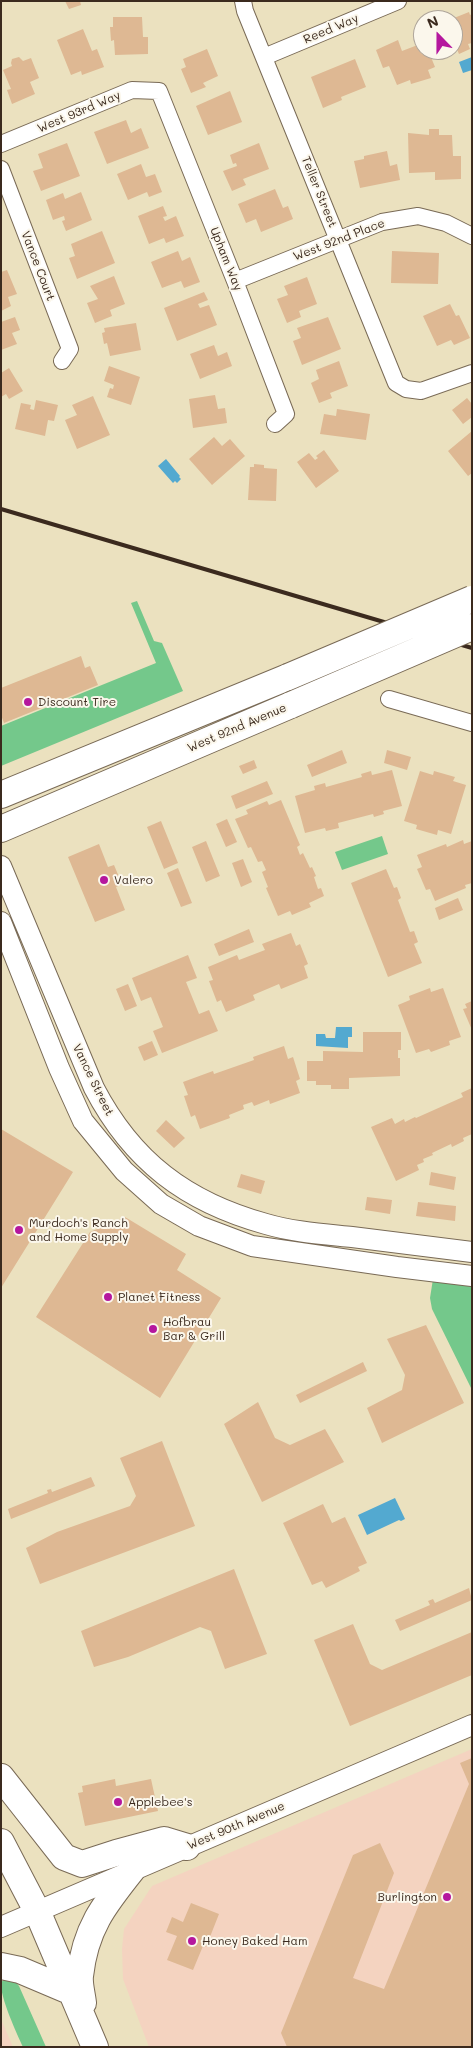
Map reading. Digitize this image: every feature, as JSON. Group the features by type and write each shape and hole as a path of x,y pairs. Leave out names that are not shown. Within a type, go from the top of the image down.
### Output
{"main road":[{"path":"1,795 472,599"},
{"name":"West 92nd Avenue","path":"1,830 472,627"},
{"path":"1,1777 64,1857 82,1864 116,1852 164,1840 187,1847"},
{"path":"1,1842 38,1913 90,2035"},
{"path":"90,2035 80,1977 89,1935 104,1905 132,1870"},
{"path":"1,1966 20,1970 72,1992"}],"street":[{"name":"Teller Street","path":"243,1 396,382 406,389 420,391 472,373"},
{"name":"Reed Way","path":"264,57 392,2"},
{"name":"West 93rd Way","path":"1,144 132,90 159,91"},
{"name":"Upham Way","path":"159,91 286,414 276,424"},
{"name":"Vance Court","path":"1,169 70,349 62,361"},
{"name":"West 92nd Place","path":"235,281 382,222 418,216 446,223 472,236"},
{"path":"389,699 472,722"},
{"name":"Vance Street","path":"1,866 98,1096 119,1130 136,1151 156,1170 200,1199 266,1225 472,1252"},
{"name":"Vance Street","path":"1,922 62,1075 83,1121 124,1171 161,1204 198,1226 252,1246 379,1265 472,1276"},
{"name":"West 90th Avenue","path":"1,1927 38,1913 132,1870 472,1725"}],"shaded area":[{"path":"472,1749 472,2047 149,2047 123,1979 122,1949 124,1929 152,1886"},
{"path":"1,2019 13,2047 1,2047"}],"green space":[{"path":"137,601 154,641 162,643 183,691 1,766 1,726 156,663 131,603"},
{"path":"382,836 388,854 342,870 335,852"},
{"path":"433,1279 472,1284 472,1390 432,1309 430,1298"},
{"path":"11,1977 19,1986 46,2047 23,2047 9,2015 1,1989 1,1983"}],"water":[{"path":"472,57 472,70 463,73 459,62"},
{"path":"166,459 180,476 181,479 177,483 175,481 173,483 158,466"},
{"path":"336,1027 352,1027 352,1037 348,1037 348,1048 316,1046 316,1034 325,1034 326,1038 335,1038"},
{"path":"395,1498 405,1519 367,1535 358,1515"}],"building":[{"path":"65,1 80,1 81,5 69,9"},
{"path":"469,12 470,15 472,14 472,43 468,44 470,49 463,52 463,14"},
{"path":"113,17 142,17 143,37 148,37 148,54 115,55 114,40 111,41 110,27 113,27"},
{"path":"83,29 92,51 97,49 104,67 82,75 81,71 71,75 57,40"},
{"path":"398,40 402,51 413,47 413,60 432,60 435,67 428,70 431,78 411,84 410,80 397,85 389,66 383,68 376,50"},
{"path":"207,49 218,76 203,83 206,87 191,93 181,69 186,67 183,59"},
{"path":"19,57 23,61 31,58 39,78 30,82 35,94 12,104 7,90 11,89 3,70 12,66 12,59"},
{"path":"355,59 366,87 341,97 342,100 323,108 311,77"},
{"path":"230,91 242,122 208,135 196,106"},
{"path":"126,120 131,133 141,128 149,148 107,164 94,132"},
{"path":"429,129 439,129 439,135 452,135 453,156 461,156 461,179 435,180 435,172 409,173 408,133 429,135"},
{"path":"67,143 80,176 41,191 33,171 43,168 38,154"},
{"path":"259,143 269,169 243,179 246,185 232,191 223,171 237,166 236,163 233,164 230,155"},
{"path":"387,151 390,166 397,164 400,180 360,188 354,161 364,159 364,156"},
{"path":"141,164 146,177 155,174 162,192 149,197 147,192 128,200 117,174"},
{"path":"275,189 283,208 288,206 293,219 261,232 256,219 246,223 238,204"},
{"path":"81,192 92,220 66,231 62,221 65,220 64,216 53,220 46,200 63,193 65,199"},
{"path":"163,206 167,216 163,217 165,221 176,216 184,236 166,243 164,238 149,244 138,216"},
{"path":"102,231 115,263 77,279 69,258 75,256 71,244"},
{"path":"178,251 182,261 190,257 200,282 184,288 181,281 162,288 151,262"},
{"path":"392,251 439,253 438,284 391,283"},
{"path":"7,270 17,294 8,297 11,306 1,311 1,272"},
{"path":"114,276 125,304 110,310 112,316 95,323 87,303 98,299 90,286"},
{"path":"307,277 317,304 299,311 301,317 287,323 277,299 288,295 284,286"},
{"path":"204,292 208,300 198,304 200,308 209,305 217,325 177,341 164,308"},
{"path":"450,304 456,316 459,315 470,338 454,345 451,340 437,346 423,316"},
{"path":"15,317 20,330 12,333 17,344 1,350 1,322"},
{"path":"328,317 341,349 302,365 293,341 301,338 297,328"},
{"path":"136,323 141,350 110,356 107,343 104,344 102,333 105,332 104,328"},
{"path":"214,345 218,356 227,352 232,366 200,379 190,354"},
{"path":"339,361 348,386 330,393 332,398 319,403 311,383 319,379 316,370"},
{"path":"109,366 140,377 131,405 107,397 110,388 113,389 114,385 104,381"},
{"path":"9,368 23,391 9,399 6,394 1,397 1,373"},
{"path":"215,395 218,409 225,408 227,423 193,428 189,399"},
{"path":"93,396 110,435 77,449 65,420 77,415 72,405"},
{"path":"467,398 472,404 472,417 463,424 452,410"},
{"path":"36,400 58,405 54,421 48,420 45,436 15,429 21,403 31,405 30,409 34,410"},
{"path":"337,409 370,414 366,440 320,434 324,414 336,416"},
{"path":"472,431 472,473 468,476 448,451"},
{"path":"214,437 222,446 230,439 245,456 212,485 189,459"},
{"path":"324,450 339,471 316,488 297,462 309,453 315,460 318,458 316,456"},
{"path":"254,464 264,465 264,468 277,469 276,501 248,500 250,467 254,467"},
{"name":"Discount Tire","path":"81,656 85,668 90,666 98,685 4,723 1,715 1,688"},
{"path":"342,750 347,763 312,777 307,765"},
{"path":"387,750 411,757 407,770 384,763"},
{"path":"254,760 257,768 243,774 239,766"},
{"path":"392,770 402,806 383,811 384,814 374,817 373,814 338,823 339,828 326,831 325,828 305,833 295,796 315,790 314,786 325,783 326,787 362,777 361,774 371,771 372,775"},
{"path":"420,771 433,775 434,771 455,777 453,781 466,785 451,834 438,830 437,835 416,829 417,825 404,821"},
{"path":"267,781 273,794 236,809 231,796"},
{"path":"281,800 300,845 297,847 300,855 303,853 310,868 312,867 318,889 321,888 324,896 309,903 311,907 292,915 290,911 278,916 266,888 268,887 262,872 266,870 262,861 258,862 251,847 248,848 235,819 248,814 246,810 267,801 269,805"},
{"path":"227,819 237,842 226,847 216,824"},
{"path":"161,821 178,863 164,869 147,827"},
{"path":"463,840 464,844 472,841 472,883 465,885 466,888 435,901 430,889 426,890 417,869 422,867 417,855 446,844 447,847"},
{"path":"206,841 220,876 206,882 192,847"},
{"name":"Valero","path":"99,844 108,867 114,865 122,884 116,887 125,910 95,922 68,857"},
{"path":"243,859 252,882 241,887 232,863"},
{"path":"178,868 192,903 181,907 167,873"},
{"path":"386,869 394,888 397,887 401,898 398,900 410,932 414,931 418,942 414,944 422,963 388,977 351,883"},
{"path":"458,898 463,910 439,920 435,908"},
{"path":"249,929 254,942 219,956 214,944"},
{"path":"291,933 296,946 300,944 308,964 304,966 308,978 281,989 279,984 253,995 255,1000 226,1012 221,1000 217,1002 209,981 213,980 208,967 237,955 239,960 265,950 262,944"},
{"path":"188,955 197,978 186,982 199,1014 209,1010 218,1031 162,1053 153,1031 163,1027 151,997 141,1001 132,978"},
{"path":"128,984 137,1006 125,1011 116,989"},
{"path":"430,988 431,992 443,988 461,1037 449,1041 450,1045 431,1052 429,1049 416,1053 398,1005 410,1000 409,996"},
{"path":"472,1001 472,1030 463,1009 467,1008 465,1004"},
{"path":"363,1032 401,1032 401,1050 398,1050 400,1076 349,1078 349,1089 331,1089 331,1085 316,1085 316,1081 307,1081 307,1061 323,1061 323,1051 363,1052"},
{"path":"152,1041 158,1055 144,1061 138,1047"},
{"path":"284,1046 288,1059 293,1057 300,1079 296,1081 300,1093 270,1104 269,1100 254,1106 252,1102 243,1105 244,1109 229,1115 230,1118 200,1129 195,1115 191,1117 184,1096 188,1095 183,1082 213,1071 214,1074 254,1060 253,1057"},
{"path":"472,1088 472,1134 463,1138 464,1141 452,1147 451,1144 432,1153 433,1155 423,1159 424,1162 417,1165 419,1170 396,1181 371,1127 392,1118 395,1124 404,1119 405,1122 416,1118 463,1097 461,1093"},
{"path":"166,1120 185,1138 174,1148 156,1131"},
{"name":"Murdoch's Ranch and Home Supply","path":"1,1129 73,1172 1,1288"},
{"path":"431,1172 456,1177 454,1190 429,1185"},
{"path":"241,1174 265,1181 261,1194 237,1187"},
{"path":"367,1197 392,1200 390,1214 365,1210"},
{"path":"418,1202 456,1206 455,1221 416,1216"},
{"path":"125,1217 186,1254 177,1270 221,1298 160,1398 36,1317 90,1232"},
{"path":"426,1325 464,1403 382,1443 367,1408 402,1390 405,1375 387,1339"},
{"path":"363,1362 367,1371 300,1403 296,1395"},
{"path":"258,1402 275,1438 290,1445 325,1429 344,1462 262,1502 224,1424"},
{"path":"162,1441 195,1526 40,1584 26,1548 57,1532 130,1506 136,1496 120,1458"},
{"path":"91,1477 95,1486 11,1519 8,1509 48,1493 47,1490 51,1489 52,1492"},
{"path":"323,1504 332,1523 345,1517 367,1563 358,1567 360,1571 326,1588 322,1581 312,1585 283,1523"},
{"path":"234,1569 267,1654 225,1669 211,1631 200,1627 128,1657 94,1667 81,1631"},
{"path":"469,1588 472,1600 400,1631 395,1620 430,1605 428,1601 433,1599 435,1603"},
{"path":"353,1624 370,1664 382,1670 472,1632 472,1675 350,1726 314,1640"},
{"path":"472,1758 472,2047 287,2047 281,2033 353,1855 380,1843 394,1873 353,1978 384,1989 469,1784 460,1763"},
{"name":"Applebee's","path":"115,1779 116,1786 151,1779 158,1811 85,1826 78,1793 83,1792 82,1786"},
{"name":"Honey Baked Ham","path":"191,1903 219,1914 206,1947 203,1946 193,1970 167,1960 177,1936 166,1932 172,1917 183,1922"}],"railway":[{"path":"1,509 472,648"}],"place":[{"name":"Discount Tire","path":"28,702"},
{"name":"Valero","path":"104,880"},
{"name":"Murdoch's Ranch and Home Supply","path":"19,1230"},
{"name":"Planet Fitness","path":"108,1297"},
{"name":"Hofbrau Bar & Grill","path":"153,1329"},
{"name":"Applebee's","path":"118,1802"},
{"name":"Burlington","path":"447,1897"},
{"name":"Honey Baked Ham","path":"192,1941"}]}
